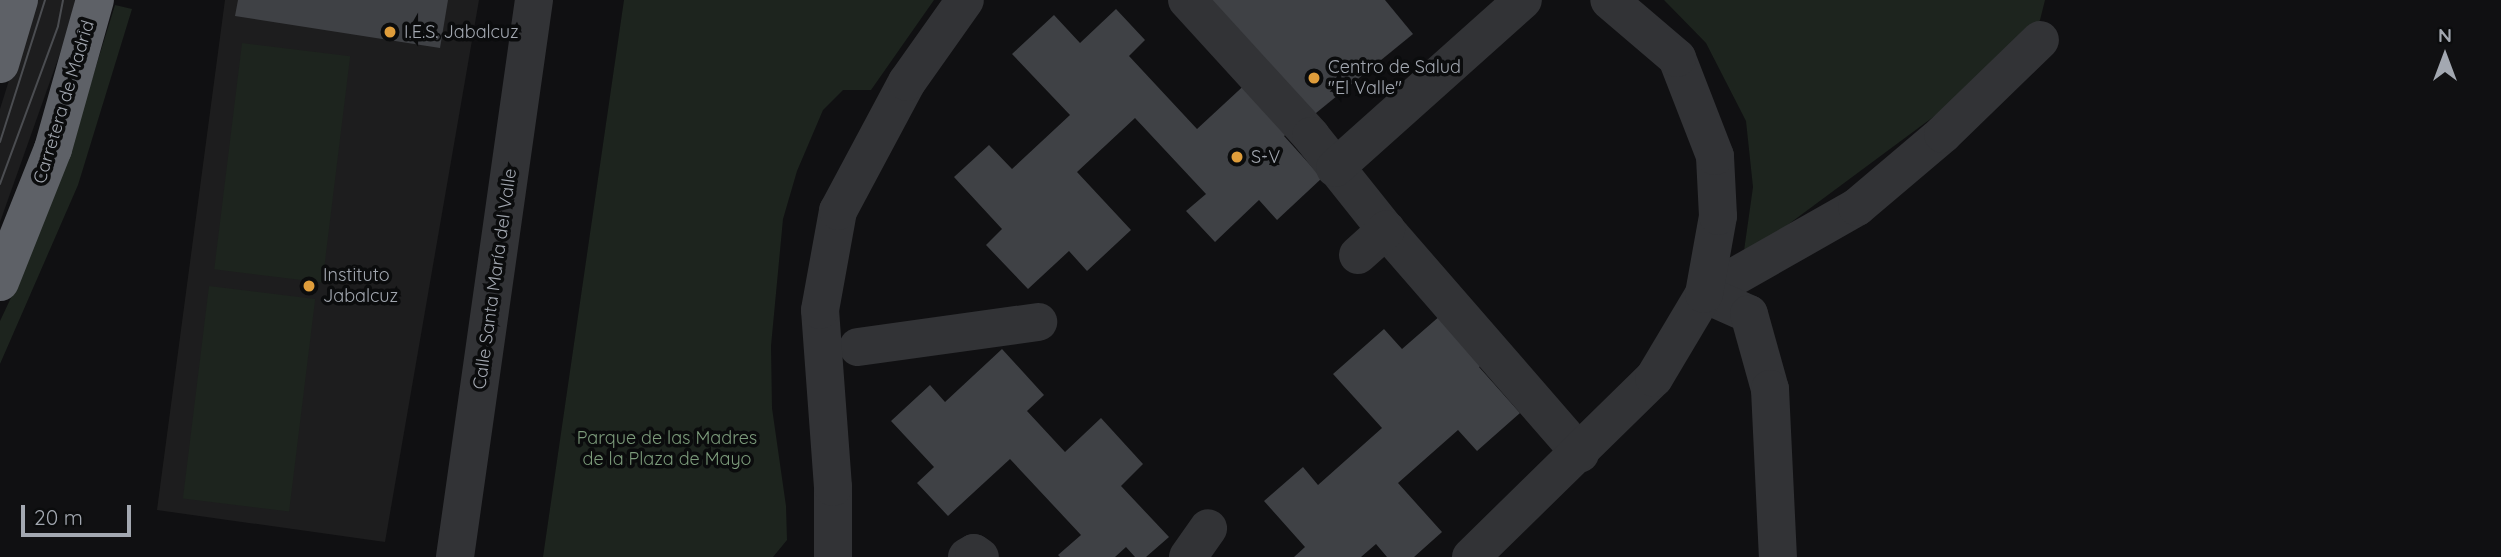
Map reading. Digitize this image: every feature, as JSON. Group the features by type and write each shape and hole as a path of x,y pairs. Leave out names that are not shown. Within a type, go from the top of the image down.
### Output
{"highway":[{"name":"Carretera de Madrid","path":"0,282 53,149 95,0"},
{"path":"0,64 11,10"}],"street":[{"name":"Calle Santa María del Valle","path":"455,557 534,0"},
{"path":"833,557 833,487 820,310 838,211 907,82 965,0"},
{"path":"1187,0 1580,453"},
{"path":"1335,168 1523,0"},
{"path":"1471,557 1654,378 1704,294 1718,216 1715,156 1677,58 1609,0"},
{"path":"1704,294 1857,207 1943,134 2040,40"},
{"path":"1358,255 1386,230"},
{"path":"1704,294 1749,314 1770,389 1778,557"},
{"path":"858,347 1038,322"},
{"path":"967,557 974,553 980,557"}],"shaded area":[{"path":"34,0 75,0 69,28 0,222 0,109"},
{"name":"Instituto Jabalcuz","path":"225,0 479,0 385,542 157,510"}],"green space":[{"name":"Parque de las Madres de la Plaza de Mayo","path":"624,0 934,0 871,90 843,90 823,110 797,171 783,219 771,346 772,408 786,506 787,540 773,557 543,557"},
{"path":"1664,0 2045,0 2040,20 2006,63 1743,258 1753,187 1746,121 1706,43"},
{"path":"115,5 132,9 78,185 0,364 0,321 26,266 76,131"},
{"path":"242,43 350,56 322,283 214,269"},
{"path":"209,286 315,299 289,511 183,498"}],"building":[{"name":"I.E.S. Jabalcuz","path":"238,0 448,0 440,48 235,16"},
{"name":"Centro de Salud \"El Valle\"","path":"1205,0 1385,0 1413,34 1305,122"},
{"name":"S-V","path":"1116,9 1145,40 1129,56 1197,129 1251,79 1296,126 1284,136 1322,178 1277,220 1259,200 1215,242 1186,211 1206,194 1135,118 1077,172 1131,230 1087,271 1069,251 1028,289 986,245 1002,229 954,177 989,145 1012,169 1070,115 1012,54 1054,15 1080,43"},
{"path":"1449,308 1492,356 1479,367 1520,413 1477,451 1458,430 1398,483 1442,532 1414,557 1387,557 1376,544 1361,557 1294,557 1305,547 1264,501 1303,467 1318,485 1382,428 1333,374 1384,329 1402,349"},
{"path":"1002,349 1044,395 1027,411 1065,452 1101,418 1143,464 1121,486 1169,537 1146,557 1135,557 1126,547 1115,557 1060,557 1058,555 1081,535 1010,459 948,516 917,483 934,467 891,421 930,385 945,402"}],"tram line":[{"path":"0,142 45,0"},
{"path":"0,184 58,26 63,0"}],"place":[{"name":"I.E.S. Jabalcuz","path":"390,32"},
{"name":"Centro de Salud \"El Valle\"","path":"1314,78"},
{"name":"S-V","path":"1237,157"},
{"name":"Instituto Jabalcuz","path":"309,286"}]}
